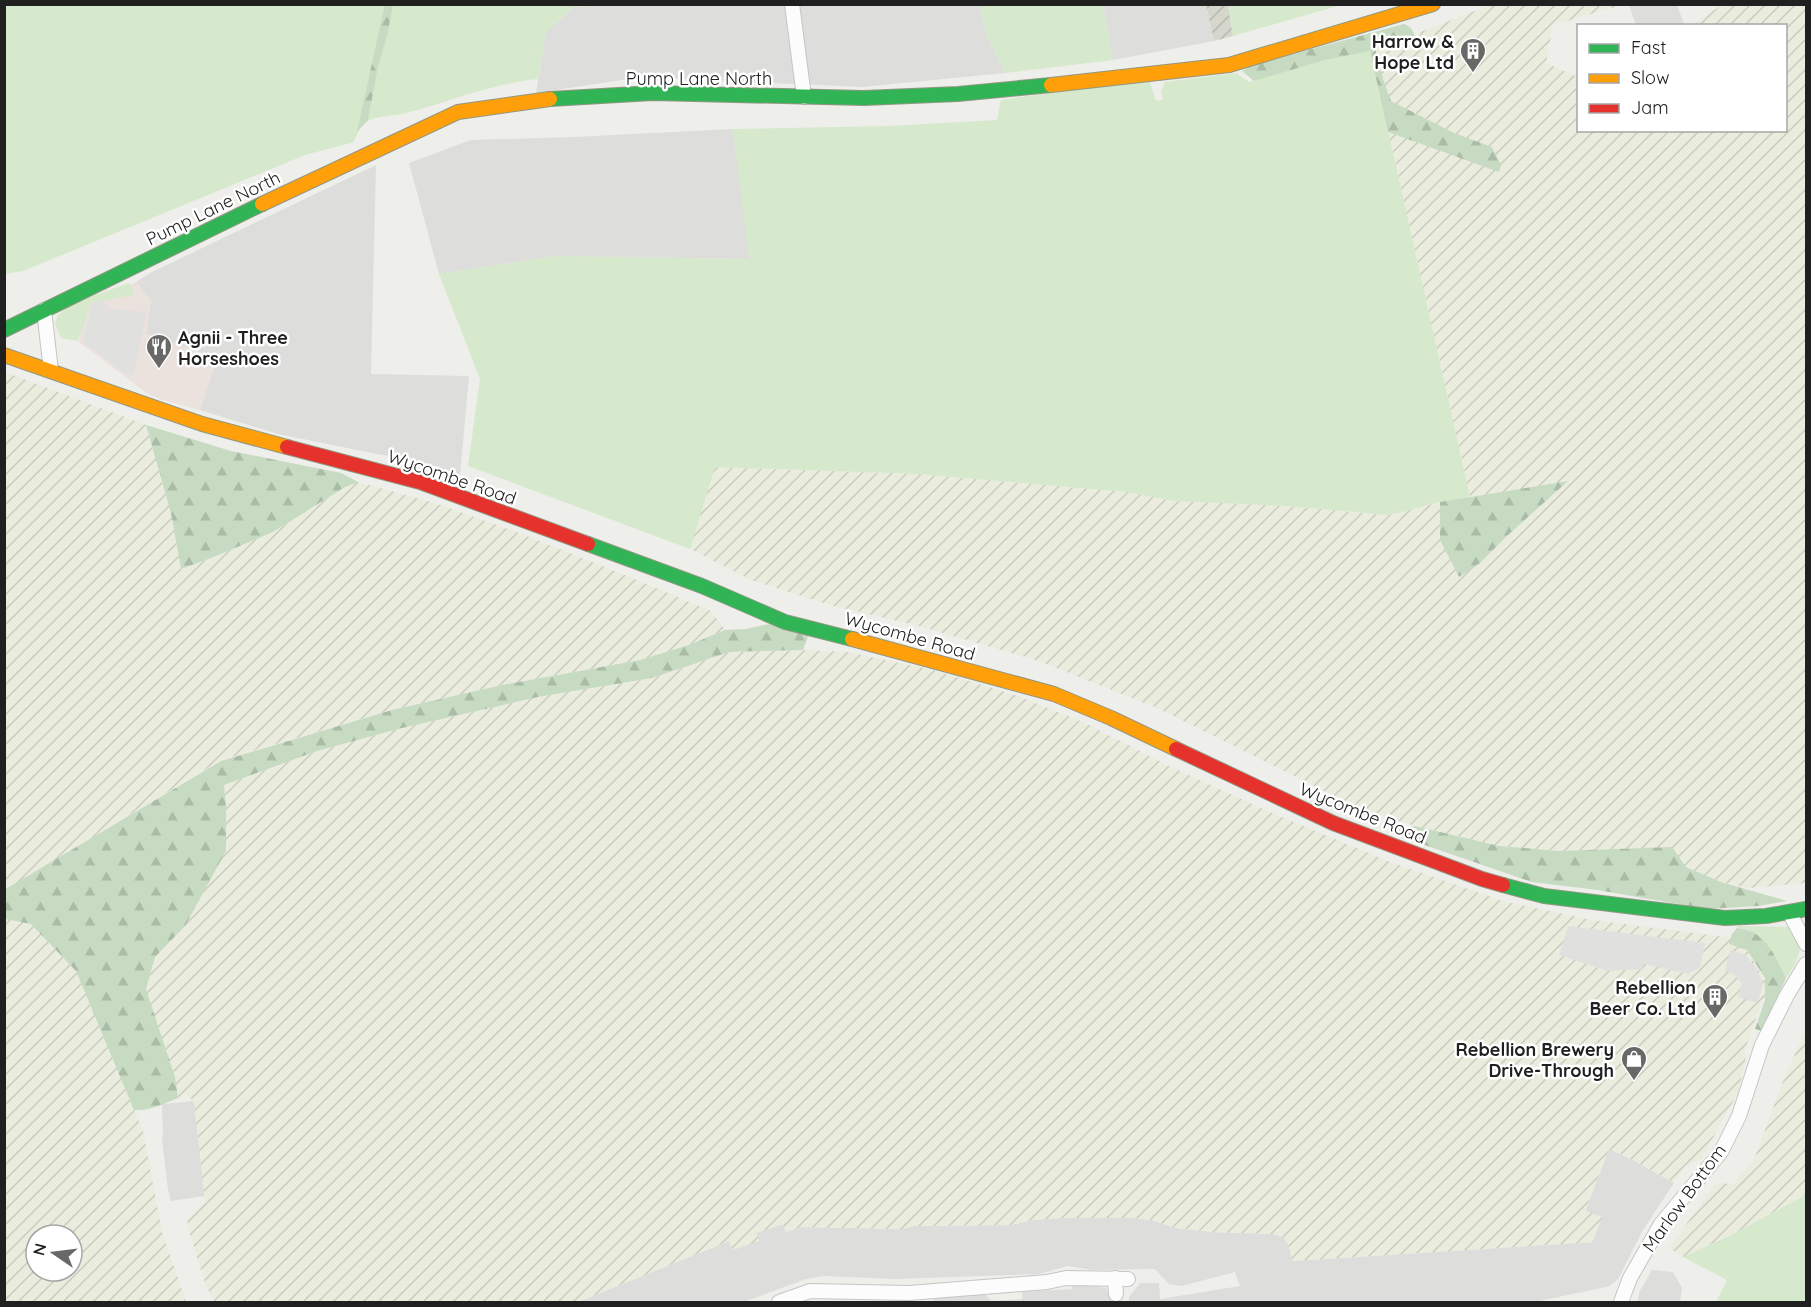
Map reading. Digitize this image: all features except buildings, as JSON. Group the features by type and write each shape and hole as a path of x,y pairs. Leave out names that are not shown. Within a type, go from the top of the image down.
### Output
{"street":[{"path":"792,4 804,97"},
{"name":"Pump Lane North","path":"4,330 215,226 458,112 539,100 653,93 864,98 958,94 1229,65 1433,4"},
{"path":"44,310 51,371"},
{"name":"Wycombe Road","path":"4,355 202,424 420,482 702,586 785,622 1054,694 1111,717 1333,823 1482,879 1544,896 1725,918 1790,914 1806,909"},
{"path":"1790,914 1806,944"},
{"name":"Marlow Bottom","path":"1621,1302 1630,1278 1661,1224 1721,1152 1739,1116 1762,1045 1787,995 1806,964"},
{"path":"779,1302 810,1291 909,1298 1000,1291 1066,1278 1122,1279 1116,1294"}],"shaded area":[{"path":"613,5 979,5 987,37 1005,73 862,87 642,77 536,93 546,32 574,7"},
{"path":"1103,5 1206,5 1214,41 1113,60"},
{"path":"1206,5 1228,5 1233,36 1214,41"},
{"path":"1490,5 1622,5 1553,25 1546,63 1577,77 1577,132 1787,132 1787,24 1693,24 1722,5 1806,5 1806,883 1748,888 1721,882 1686,867 1671,847 1558,851 1499,846 1415,826 1359,808 1157,708 1039,661 919,626 830,605 751,580 690,549 714,467 918,474 1127,492 1174,501 1287,506 1389,515 1440,502 1440,540 1480,563 1566,482 1470,497 1370,50 1420,35 1420,32"},
{"path":"1629,5 1677,5 1684,24 1636,24"},
{"path":"733,129 750,259 555,256 439,274 409,163 471,140"},
{"path":"376,165 371,374 469,376 460,475 427,464 278,434 200,410 217,358 146,334 151,300 136,282 150,273"},
{"path":"136,282 151,300 146,334 217,358 200,410 147,393 79,342 86,307"},
{"path":"101,299 110,309 146,312 134,375 126,374 83,344 92,303"},
{"path":"5,372 146,425 171,513 181,569 273,532 345,487 358,482 435,503 522,534 637,580 711,611 725,630 689,645 640,660 502,685 392,710 221,760 5,890"},
{"path":"803,650 847,652 933,670 1018,696 1083,722 1165,764 1263,809 1390,862 1503,901 1592,920 1741,939 1769,988 1744,1053 1746,1057 1738,1093 1700,1161 1685,1166 1674,1183 1609,1149 1585,1211 1602,1217 1593,1242 1292,1261 1289,1246 1284,1238 1274,1234 1176,1228 1152,1220 1132,1218 1061,1218 1032,1220 1010,1225 914,1226 902,1229 801,1227 786,1232 782,1224 756,1233 759,1241 733,1250 729,1241 578,1302 215,1302 206,1286 187,1219 205,1202 194,1101 186,1095 178,1098 175,1077 146,989 155,957 185,926 226,807 224,785 317,751 402,728 538,697 652,678 729,652"},
{"path":"4,919 31,924 76,971 143,1131 162,1232 186,1302 5,1302"},
{"path":"1568,926 1705,943 1700,967 1688,974 1644,964 1642,969 1608,971 1559,955"},
{"path":"1730,950 1746,955 1757,969 1763,985 1757,1003 1738,997 1742,983 1733,974 1725,971"},
{"path":"1806,1029 1806,1195 1731,1235 1683,1257 1669,1248 1716,1183 1733,1184 1755,1157 1781,1086"},
{"path":"194,1101 205,1196 171,1201 162,1139 162,1104"},
{"path":"1609,1149 1674,1183 1643,1230 1618,1279 1610,1286 1535,1302 932,1302 938,1295 983,1292 991,1301 1022,1299 1022,1292 1072,1289 1072,1283 1106,1288 1112,1301 1129,1301 1129,1297 1140,1283 1159,1283 1160,1299 1240,1286 1235,1272 1182,1286 1169,1284 1155,1269 1092,1270 1068,1266 1039,1274 895,1279 824,1276 806,1279 744,1302 578,1302 729,1241 759,1241 756,1233 782,1224 786,1232 801,1227 902,1229 914,1226 1010,1225 1032,1220 1061,1218 1132,1218 1152,1220 1176,1228 1274,1234 1284,1237 1289,1246 1292,1261 1593,1242 1585,1212"},
{"path":"1652,1270 1673,1272 1682,1288 1680,1302 1637,1302 1640,1291"}],"green space":[{"path":"385,4 393,5 387,36 378,66 368,120 357,132"},
{"path":"1228,4 1341,5 1233,36"},
{"path":"5,5 613,5 574,7 546,32 538,79 505,84 406,113 374,118 362,126 354,142 305,155 23,271 5,274"},
{"path":"979,5 1103,5 1113,60 1005,73 987,37"},
{"path":"1404,24 1411,28 1415,36 1375,49 1391,101 1454,133 1492,147 1501,165 1499,172 1388,132 1370,51 1325,60 1254,81 1242,71 1252,65"},
{"path":"1370,50 1470,497 1389,515 1287,506 1174,501 1127,492 918,474 715,467 690,549 468,466 480,379 439,274 555,256 749,259 733,129 889,126 997,120 1001,100 1149,79 1156,101 1163,100 1161,92 1165,82 1236,73 1249,82 1325,60"},
{"path":"129,283 135,295 91,303 78,341 61,338 55,324 58,315 73,303"},
{"path":"146,425 231,451 341,473 358,482 345,487 273,532 181,569 171,513"},
{"path":"1568,481 1480,563 1459,577 1440,540 1440,502"},
{"path":"769,624 809,634 803,650 729,652 652,678 538,697 402,728 317,751 224,785 226,851 185,926 155,957 146,989 175,1077 178,1098 162,1105 134,1110 76,971 31,924 5,919 4,890 221,761 392,710 502,685 640,660 689,645 725,630 746,629"},
{"path":"1415,826 1499,846 1558,851 1672,847 1686,867 1721,882 1787,901 1758,906 1706,909 1598,890 1532,882 1387,832"},
{"path":"1738,926 1789,927 1801,946 1795,965 1786,978 1778,962 1748,929 1737,928"},
{"path":"1737,928 1755,934 1768,945 1786,978 1762,1031 1755,1029 1765,1000 1765,978 1747,950 1729,944"},
{"path":"1806,1195 1806,1302 1716,1302 1727,1280 1683,1257 1731,1235"}],"traffic: fast":[{"path":"550,99 653,93 864,98 958,94 1051,85"},
{"path":"4,330 262,204"},
{"path":"588,544 702,586 785,622 852,639"},
{"path":"1503,885 1544,896 1725,918 1766,916 1806,909"}],"traffic: slow":[{"path":"1051,85 1229,65 1433,4"},
{"path":"262,204 458,112 550,99"},
{"path":"4,355 202,424 287,447"},
{"path":"852,639 1054,694 1176,749"}],"traffic: jam":[{"path":"287,447 420,482 588,544"},
{"path":"1176,749 1333,823 1503,885"}],"place":[{"name":"Harrow & Hope Ltd","path":"1473,74"},
{"name":"Agnii - Three Horseshoes","path":"159,370"},
{"name":"Rebellion Beer Co. Ltd","path":"1715,1020"},
{"name":"Rebellion Brewery Drive-Through","path":"1634,1082"}]}
